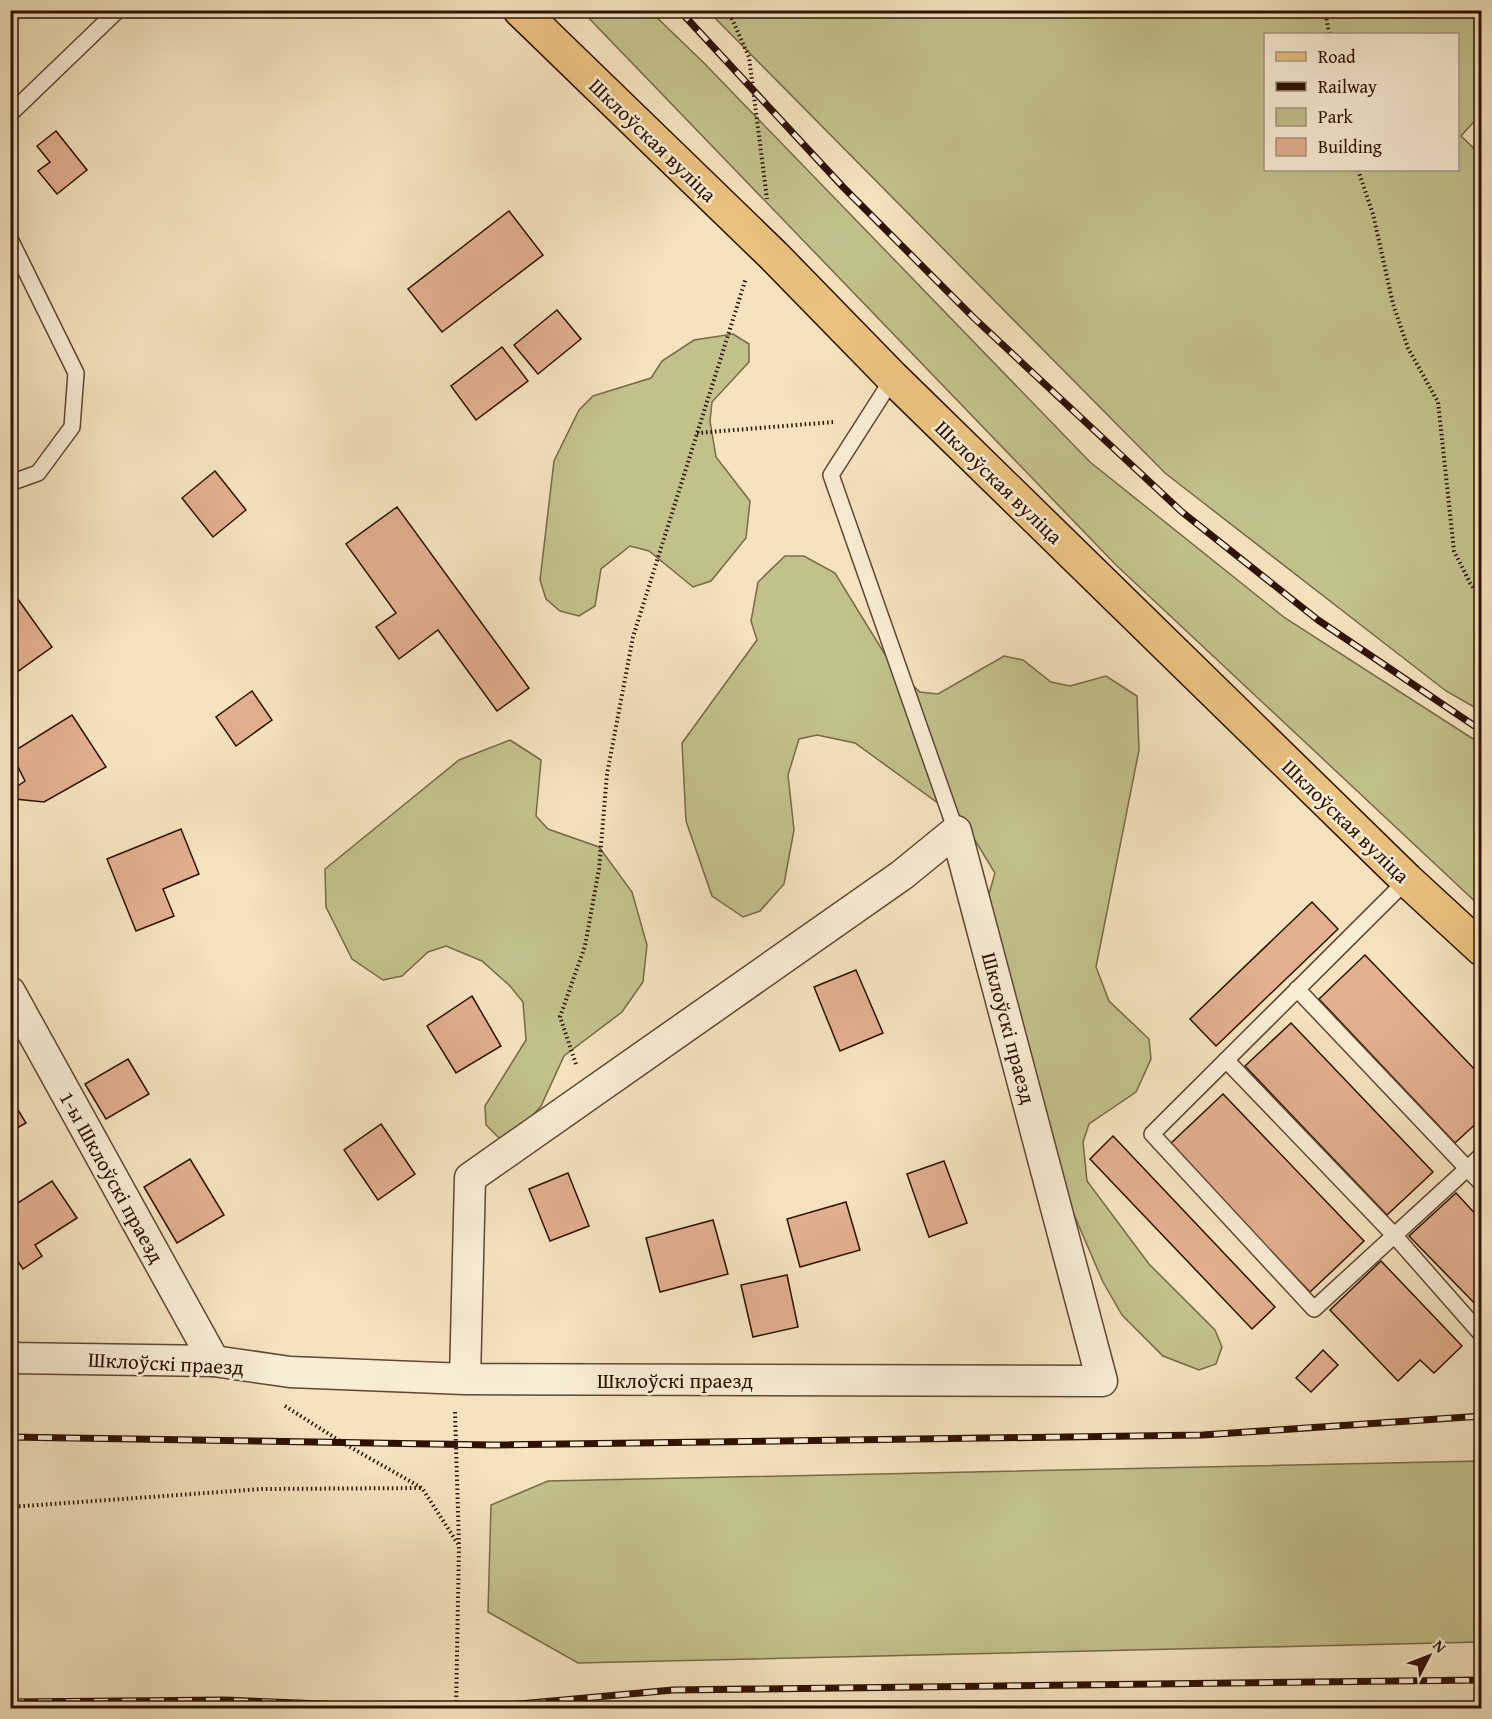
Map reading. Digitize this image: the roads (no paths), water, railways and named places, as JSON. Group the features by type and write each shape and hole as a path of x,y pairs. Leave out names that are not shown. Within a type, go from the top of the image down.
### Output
{"main road":[{"name":"Шклоўская вуліца","path":"520,10 774,256 893,378 1407,880 1482,949"}],"street":[{"path":"460,1378 470,1178 902,875 956,831"},
{"name":"Шклоўскі праезд","path":"10,1358 214,1361 290,1372 460,1378 1102,1381 956,831"},
{"name":"1-ы Шклоўскі праезд","path":"10,992 214,1361"}],"lane":[{"path":"10,114 118,10"},
{"path":"10,238 76,373 72,427 38,473 10,483"},
{"path":"893,378 831,475 956,831"},
{"path":"1407,880 1152,1134 1314,1309 1482,1155"},
{"path":"1297,989 1482,1184"},
{"path":"1226,1060 1394,1235 1482,1335"}],"railway":[{"path":"679,10 843,187 974,318 1182,512 1318,620 1482,731"},
{"path":"10,1437 493,1445 1203,1435 1482,1416"},
{"path":"476,1708 673,1690 1482,1680"},
{"path":"10,1702 224,1700 423,1708"}]}
